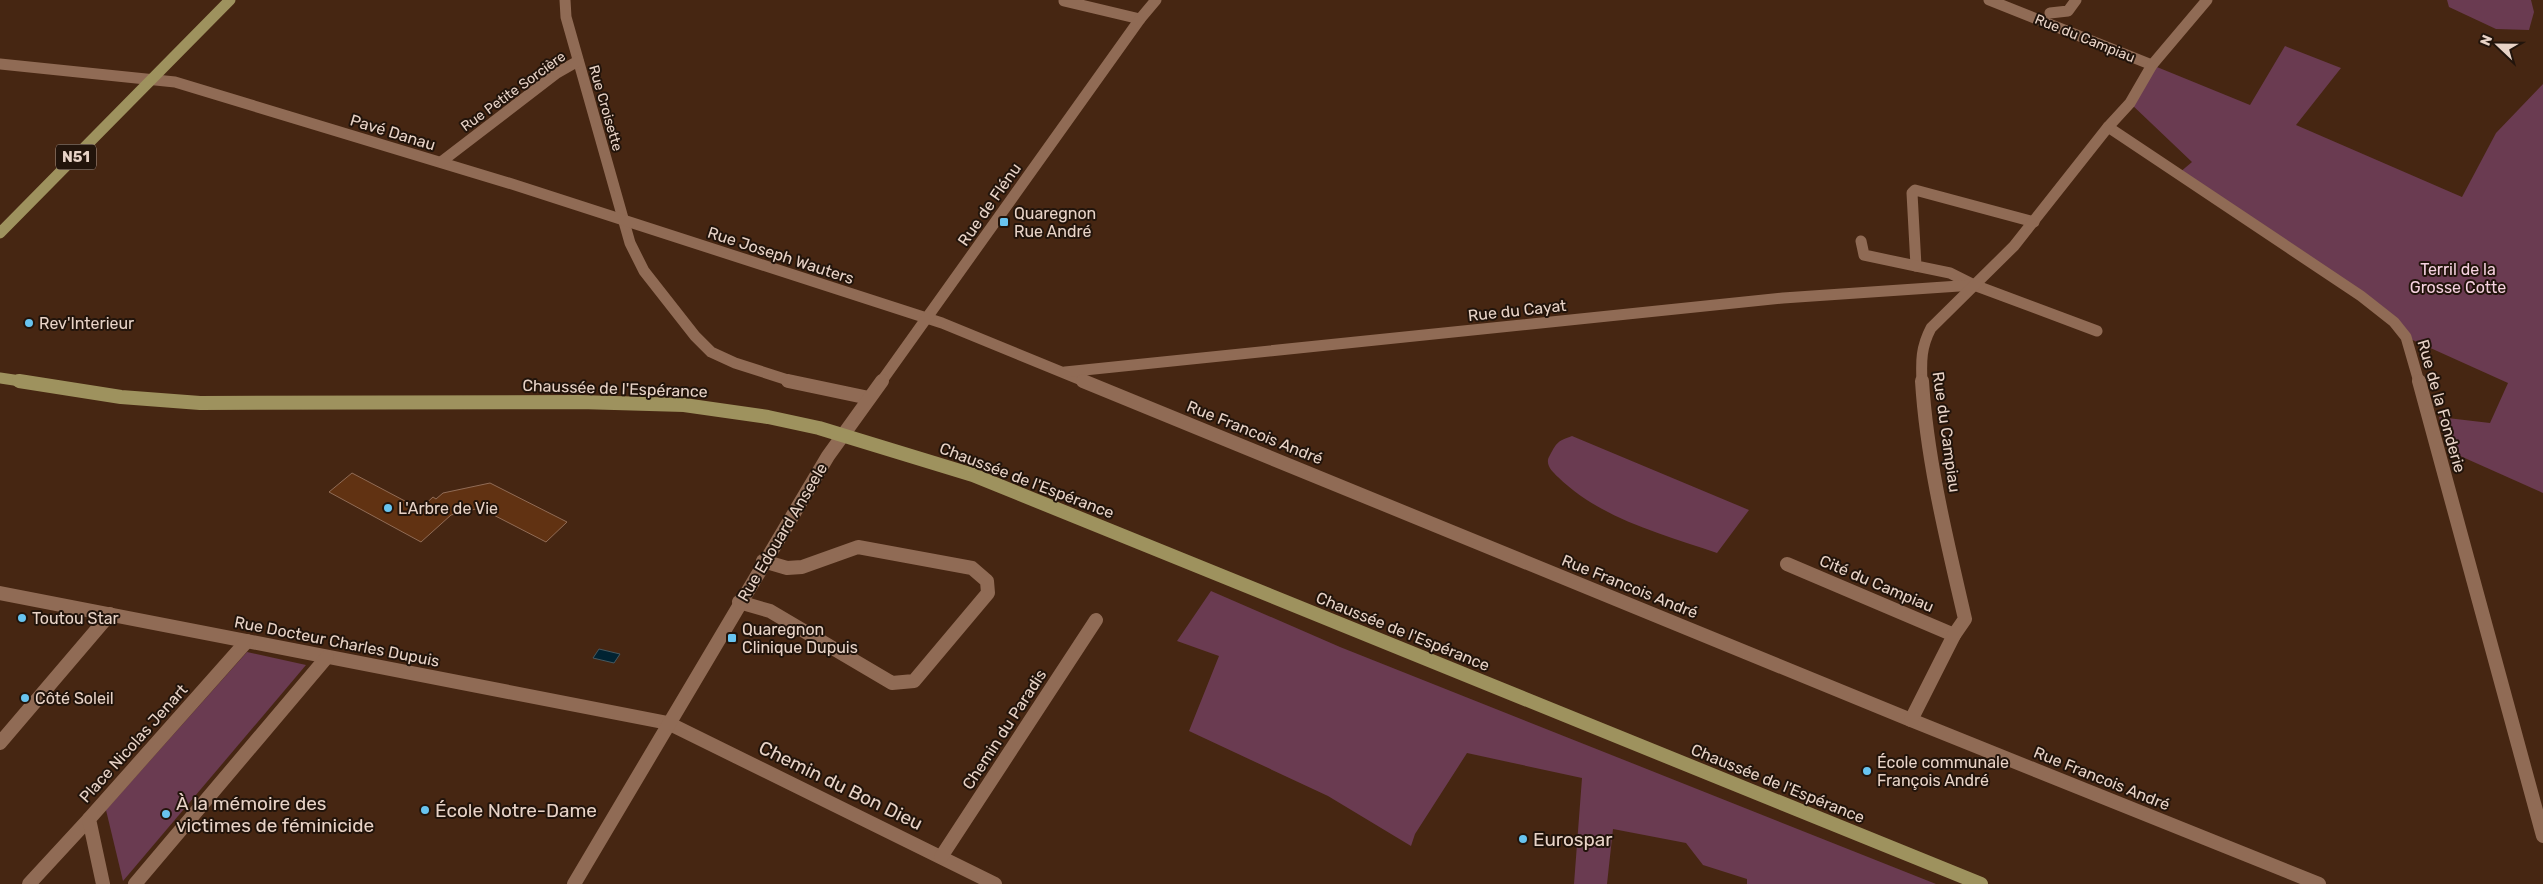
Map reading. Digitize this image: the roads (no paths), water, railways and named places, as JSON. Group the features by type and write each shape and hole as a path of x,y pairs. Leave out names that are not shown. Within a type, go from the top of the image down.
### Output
{"main road":[{"name":"N51","path":"0,233 230,0"},
{"name":"Chaussée de l'Espérance","path":"0,378 121,397 209,404 580,402 684,405 768,417 819,428 973,475 1981,884"}],"street":[{"name":"Rue Croisette","path":"565,0 566,13 578,61 630,243 644,271 695,336 710,352 735,364 784,380 866,402"},
{"name":"Rue de Flénu","path":"928,318 1140,19 1156,0"},
{"name":"Rue du Campiau","path":"1990,0 2152,65"},
{"path":"2050,13 2068,11 2076,0"},
{"name":"Rue du Campiau","path":"1911,720 1954,635 1965,619 1947,542 1924,413 1921,356 1923,344 1931,328 2014,246 2034,222 2108,127 2130,103 2152,65 2207,0"},
{"path":"1064,1 1140,19"},
{"name":"Rue Petite Sorcière","path":"441,162 557,73 578,61"},
{"name":"Pavé Danau","path":"0,64 175,82 441,162 625,222"},
{"name":"Rue de la Fonderie","path":"2108,127 2361,296 2394,322 2406,337 2440,454 2543,836"},
{"path":"1916,266 1912,193 1915,190 2034,222"},
{"name":"Rue Joseph Wauters","path":"625,222 928,318"},
{"path":"1861,241 1864,255 1950,273 1974,285 2097,331"},
{"name":"Rue du Cayat","path":"1064,372 1783,298 1974,285"},
{"name":"Rue Francois André","path":"928,318 1911,720 2319,884"},
{"name":"Rue Edouard Anseele","path":"574,884 739,602 828,456 928,318"},
{"path":"739,602 770,611 892,683 914,680 988,593 987,581 972,568 858,546 841,550 818,562 794,568 763,562"},
{"name":"Cité du Campiau","path":"1787,564 1954,635"},
{"name":"Rue Docteur Charles Dupuis","path":"0,593 668,723"},
{"path":"0,743 110,614"},
{"name":"Chemin du Paradis","path":"941,857 1096,620"},
{"name":"Place Nicolas Jenart","path":"103,884 88,819 247,641"},
{"path":"134,884 327,657"},
{"name":"Chemin du Bon Dieu","path":"668,723 995,884"},
{"path":"29,884 88,819"}],"water":[{"path":"599,649 620,654 614,663 593,658"}],"place":[{"name":"Quaregnon Rue André","path":"1004,222"},
{"name":"Rev'Interieur","path":"29,323"},
{"name":"L'Arbre de Vie","path":"388,508"},
{"name":"Toutou Star","path":"22,618"},
{"name":"Quaregnon Clinique Dupuis","path":"732,638"},
{"name":"Côté Soleil","path":"25,698"},
{"name":"École communale François André","path":"1867,771"},
{"name":"École Notre-Dame","path":"425,810"},
{"name":"À la mémoire des victimes de féminicide","path":"166,814"},
{"name":"Eurospar","path":"1523,839"}],"park label":[{"name":"Terril de la Grosse Cotte","path":"2458,278"}]}
